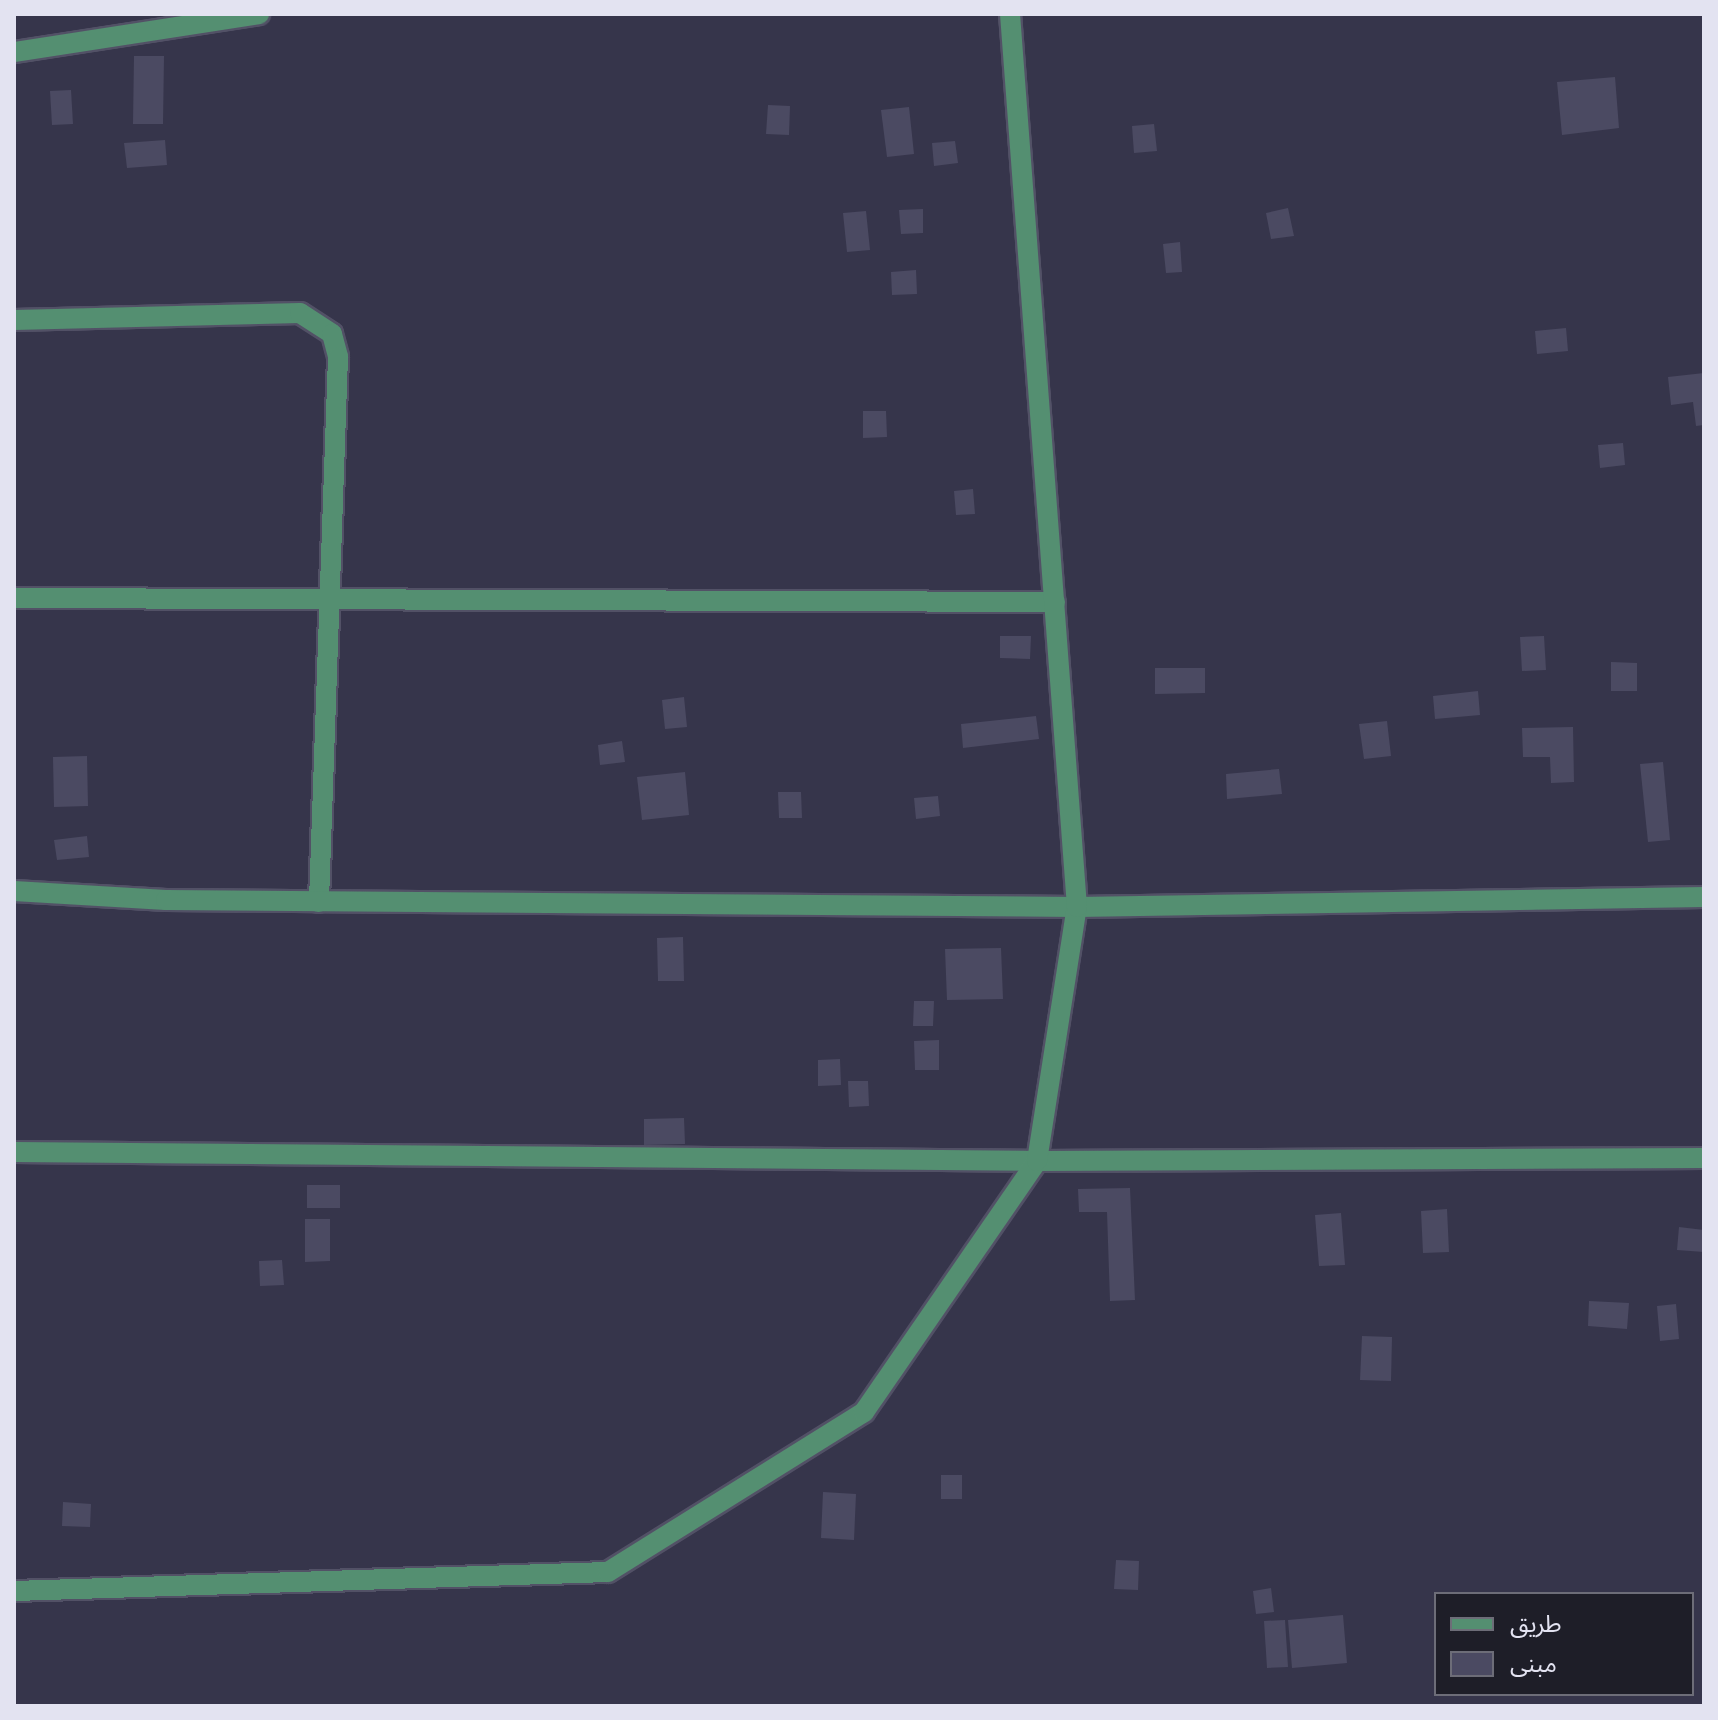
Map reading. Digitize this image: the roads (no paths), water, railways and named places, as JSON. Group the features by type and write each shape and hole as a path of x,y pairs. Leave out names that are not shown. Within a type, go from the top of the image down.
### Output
{"street":[{"path":"14,52 259,14"},
{"path":"14,1591 608,1572 864,1412 1037,1161 1077,907 1010,14"},
{"path":"14,320 300,313 320,320 338,357 319,902"},
{"path":"14,598 1055,602"},
{"path":"14,891 319,902 1077,907 1704,897"},
{"path":"14,1152 1037,1161 1704,1158"}]}
